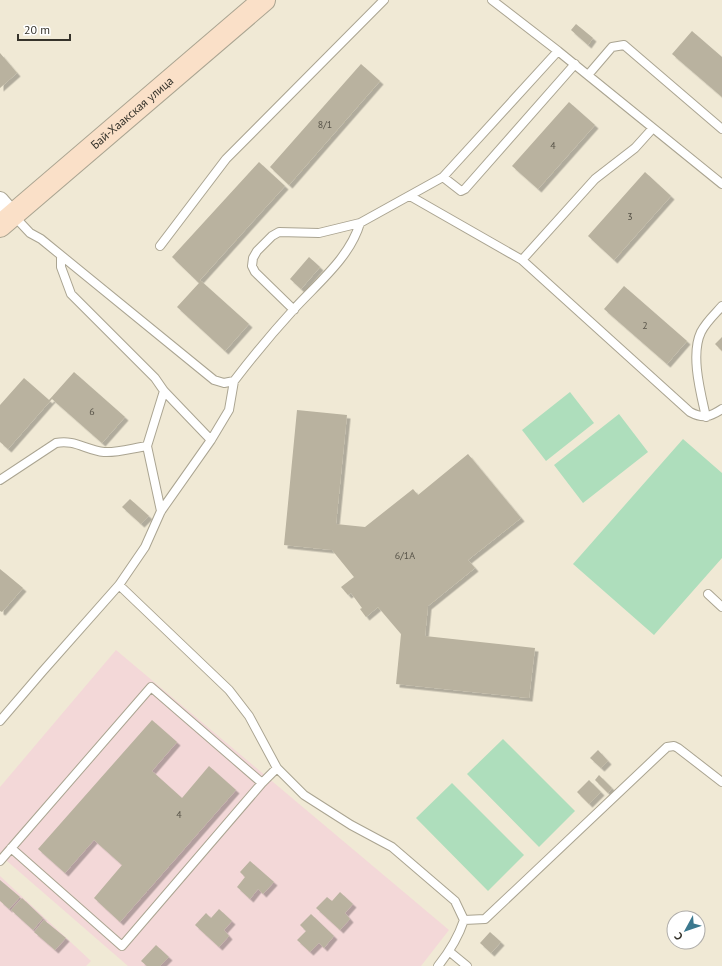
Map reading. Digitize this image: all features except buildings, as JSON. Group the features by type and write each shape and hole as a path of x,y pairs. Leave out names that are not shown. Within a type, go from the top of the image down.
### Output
{"main road":[{"name":"Бай-Хаакская улица","path":"4,214 264,0"}],"lane":[{"path":"160,246 226,159 384,0"},
{"path":"492,0 575,64 722,184"},
{"path":"588,75 612,47 624,45 722,129"},
{"path":"294,310 255,272 252,266 252,258 272,236 279,232 319,233 360,223 443,177 558,51"},
{"path":"443,177 458,190 461,191 465,189 575,64"},
{"path":"522,260 595,180 635,148 653,128"},
{"path":"410,196 522,260 690,412 698,416 706,417 722,409"},
{"path":"4,214 41,239 214,380 224,383 234,381"},
{"path":"0,722 119,584 145,547 161,511 211,440 229,410 234,381 294,310 343,256 356,237 360,223"},
{"path":"61,256 61,267 71,294 155,378 164,392 211,440"},
{"path":"706,417 698,384 697,362 699,337 705,325 722,306"},
{"path":"161,511 147,446 164,392"},
{"path":"0,480 48,447 61,442 74,442 93,450 106,452 147,446"},
{"path":"119,584 229,690 249,716 277,768 304,795 351,825 392,847 455,901 464,920 458,938 450,952 438,966"},
{"path":"708,594 722,606"},
{"path":"0,861 150,687 262,783"},
{"path":"464,920 485,919 667,747 674,746 678,748 722,782"},
{"path":"11,848 122,946 262,783 277,768"},
{"path":"450,952 467,966"}],"shaded area":[{"path":"116,650 449,930 421,966 128,966 0,855 0,787"},
{"path":"0,876 91,961 86,966 0,966"}],"green space":[{"path":"570,392 594,423 546,461 522,430"},
{"path":"619,414 648,452 583,503 554,465"},
{"path":"683,439 722,473 722,558 654,635 573,564"},
{"path":"503,739 575,811 539,847 467,774"},
{"path":"452,783 524,855 488,891 416,818"}]}
